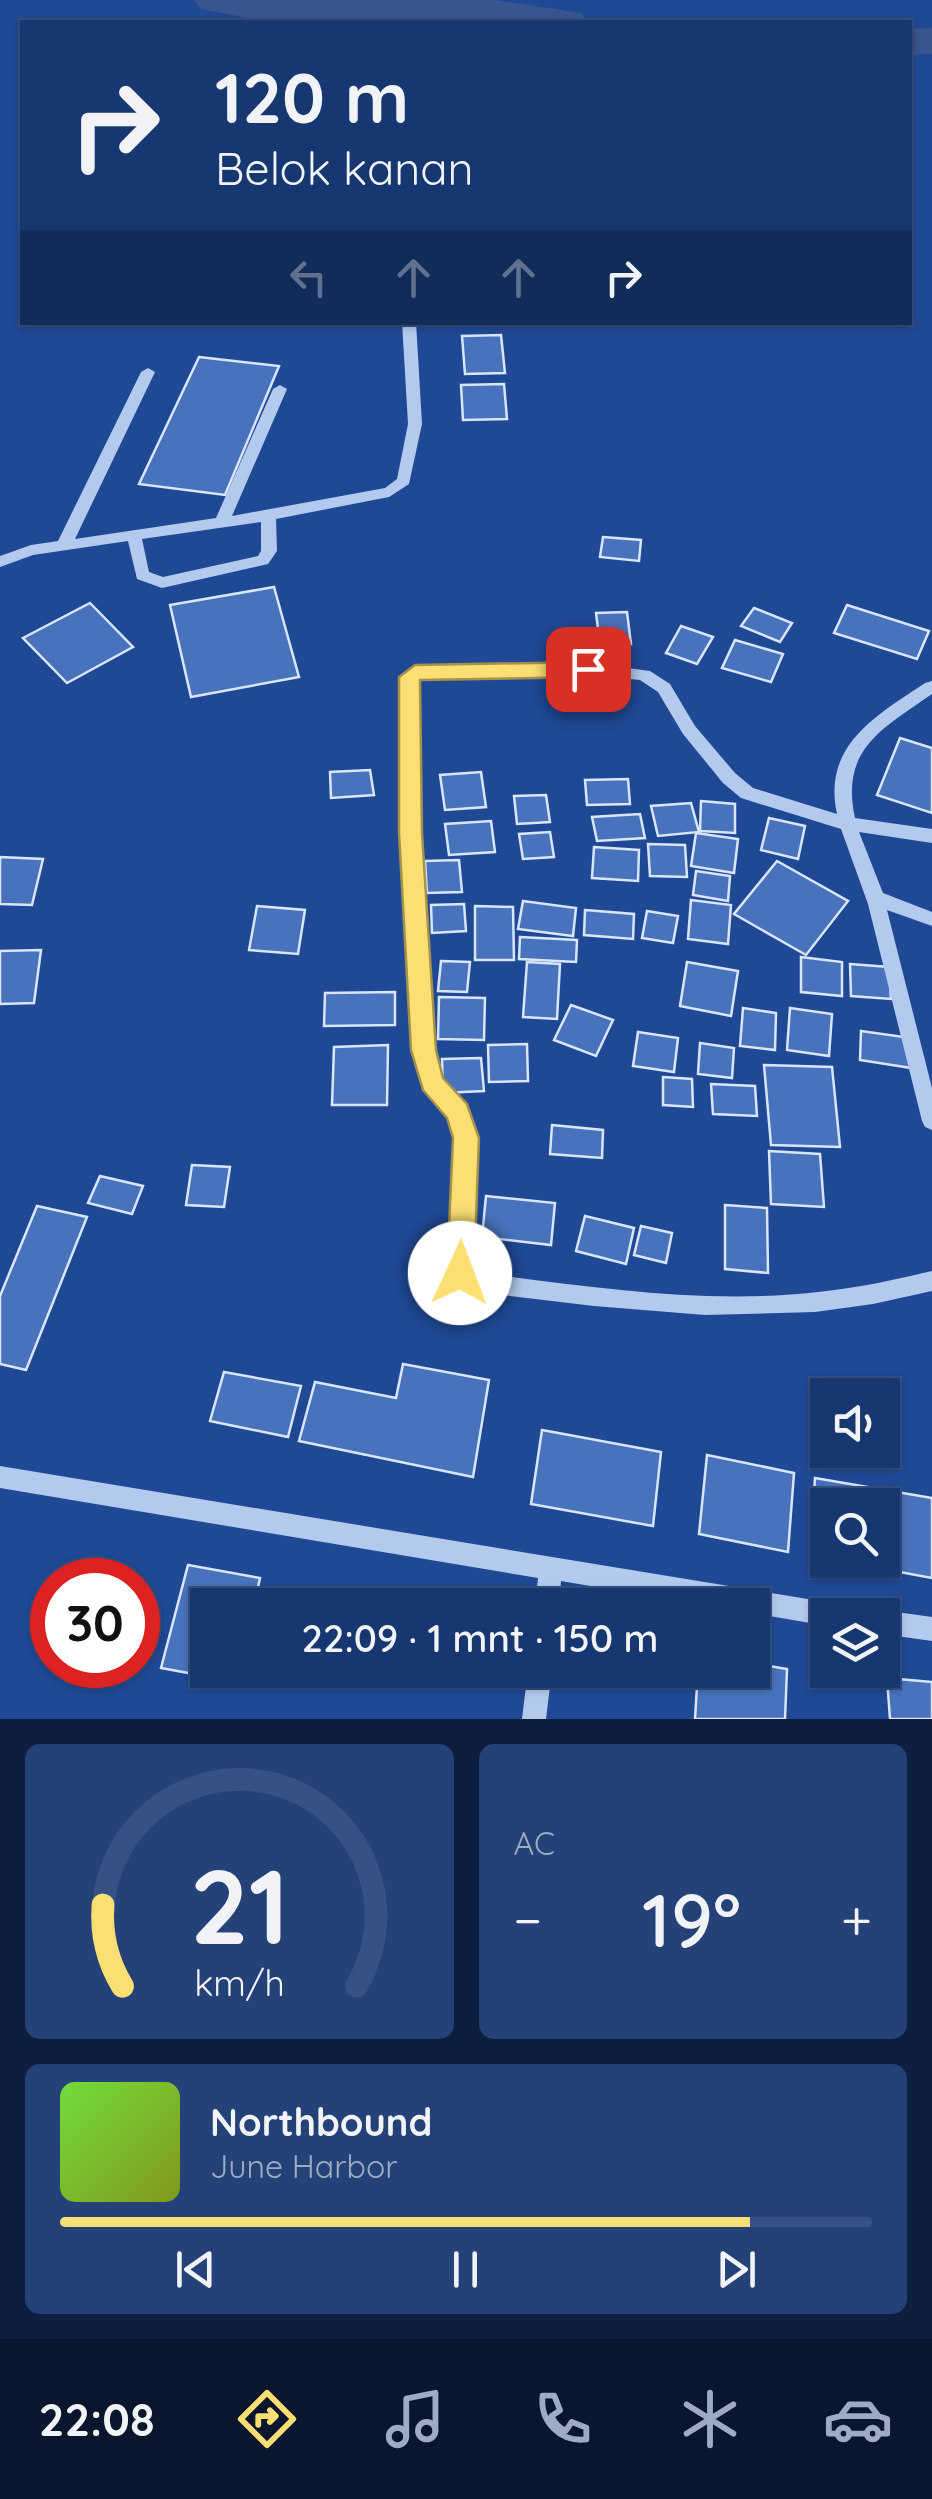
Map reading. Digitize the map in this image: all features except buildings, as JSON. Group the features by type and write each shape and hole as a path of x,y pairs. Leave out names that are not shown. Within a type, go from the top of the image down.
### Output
{"street":[{"path":"0,562 31,550 268,516 389,492 404,482 415,424 409,325"},
{"path":"64,545 148,372"},
{"path":"222,522 280,389"},
{"path":"134,534 142,575 162,584 253,566 263,560 269,551 268,516"},
{"path":"932,836 848,824 747,792 729,778 689,730 664,688 644,675 588,669 415,673 410,677 410,833 424,1050 432,1082 458,1112 466,1138 460,1273 478,1282 682,1307 776,1308 883,1294 932,1282"},
{"path":"931,687 854,748 842,774 848,824 876,898 932,1121"},
{"path":"876,898 932,919"},
{"path":"0,1477 810,1612"},
{"path":"548,1588 550,1571"},
{"path":"900,1625 932,1629"},
{"path":"534,1719 538,1688"}],"waterway":[{"path":"216,0 248,5 433,5 549,20"},
{"path":"912,42 932,41"}],"route":[{"path":"460,1273 466,1138 458,1112 437,1093 426,1069 410,833 407,688 415,673 588,669"}]}
